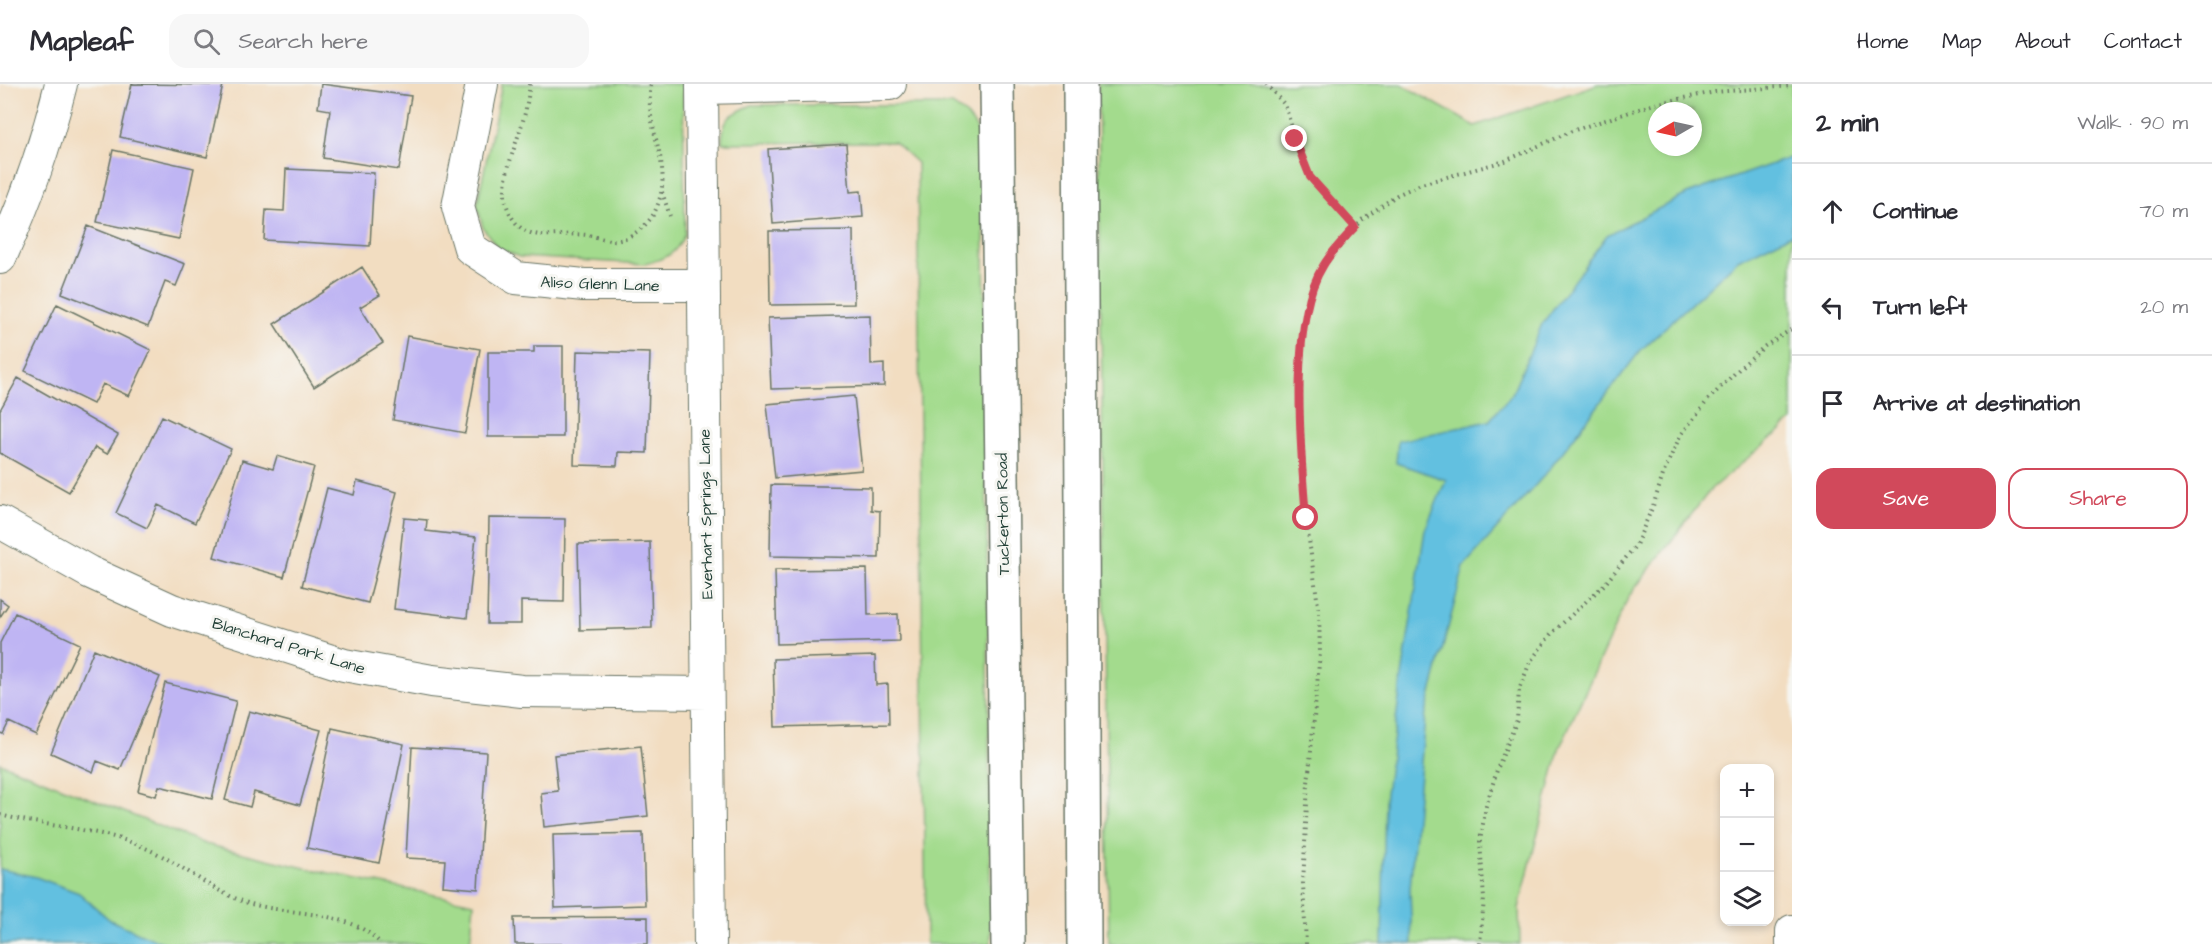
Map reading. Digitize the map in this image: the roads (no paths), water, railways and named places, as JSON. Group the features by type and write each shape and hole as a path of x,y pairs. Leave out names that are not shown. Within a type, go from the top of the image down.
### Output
{"main road":[{"name":"Tuckerton Road","path":"996,84 1008,944"},
{"path":"1080,84 1084,944"}],"street":[{"path":"0,258 21,210 51,122 61,84"},
{"name":"Aliso Glenn Lane","path":"482,84 458,207 470,248 516,278 584,285 702,285"},
{"path":"702,86 890,84"},
{"name":"Everhart Springs Lane","path":"702,86 702,285 710,944"},
{"name":"Blanchard Park Lane","path":"0,522 89,572 172,610 344,664 432,681 522,691 707,693"},
{"path":"1792,931 1792,944"}],"water":[{"path":"1792,157 1792,234 1738,260 1640,351 1548,471 1464,566 1425,717 1410,889 1412,944 1382,944 1385,801 1402,676 1425,530 1446,480 1396,463 1398,441 1489,421 1512,394 1542,324 1607,235 1687,194"},
{"path":"0,869 36,877 79,893 110,920 155,940 170,944 0,944"}]}
